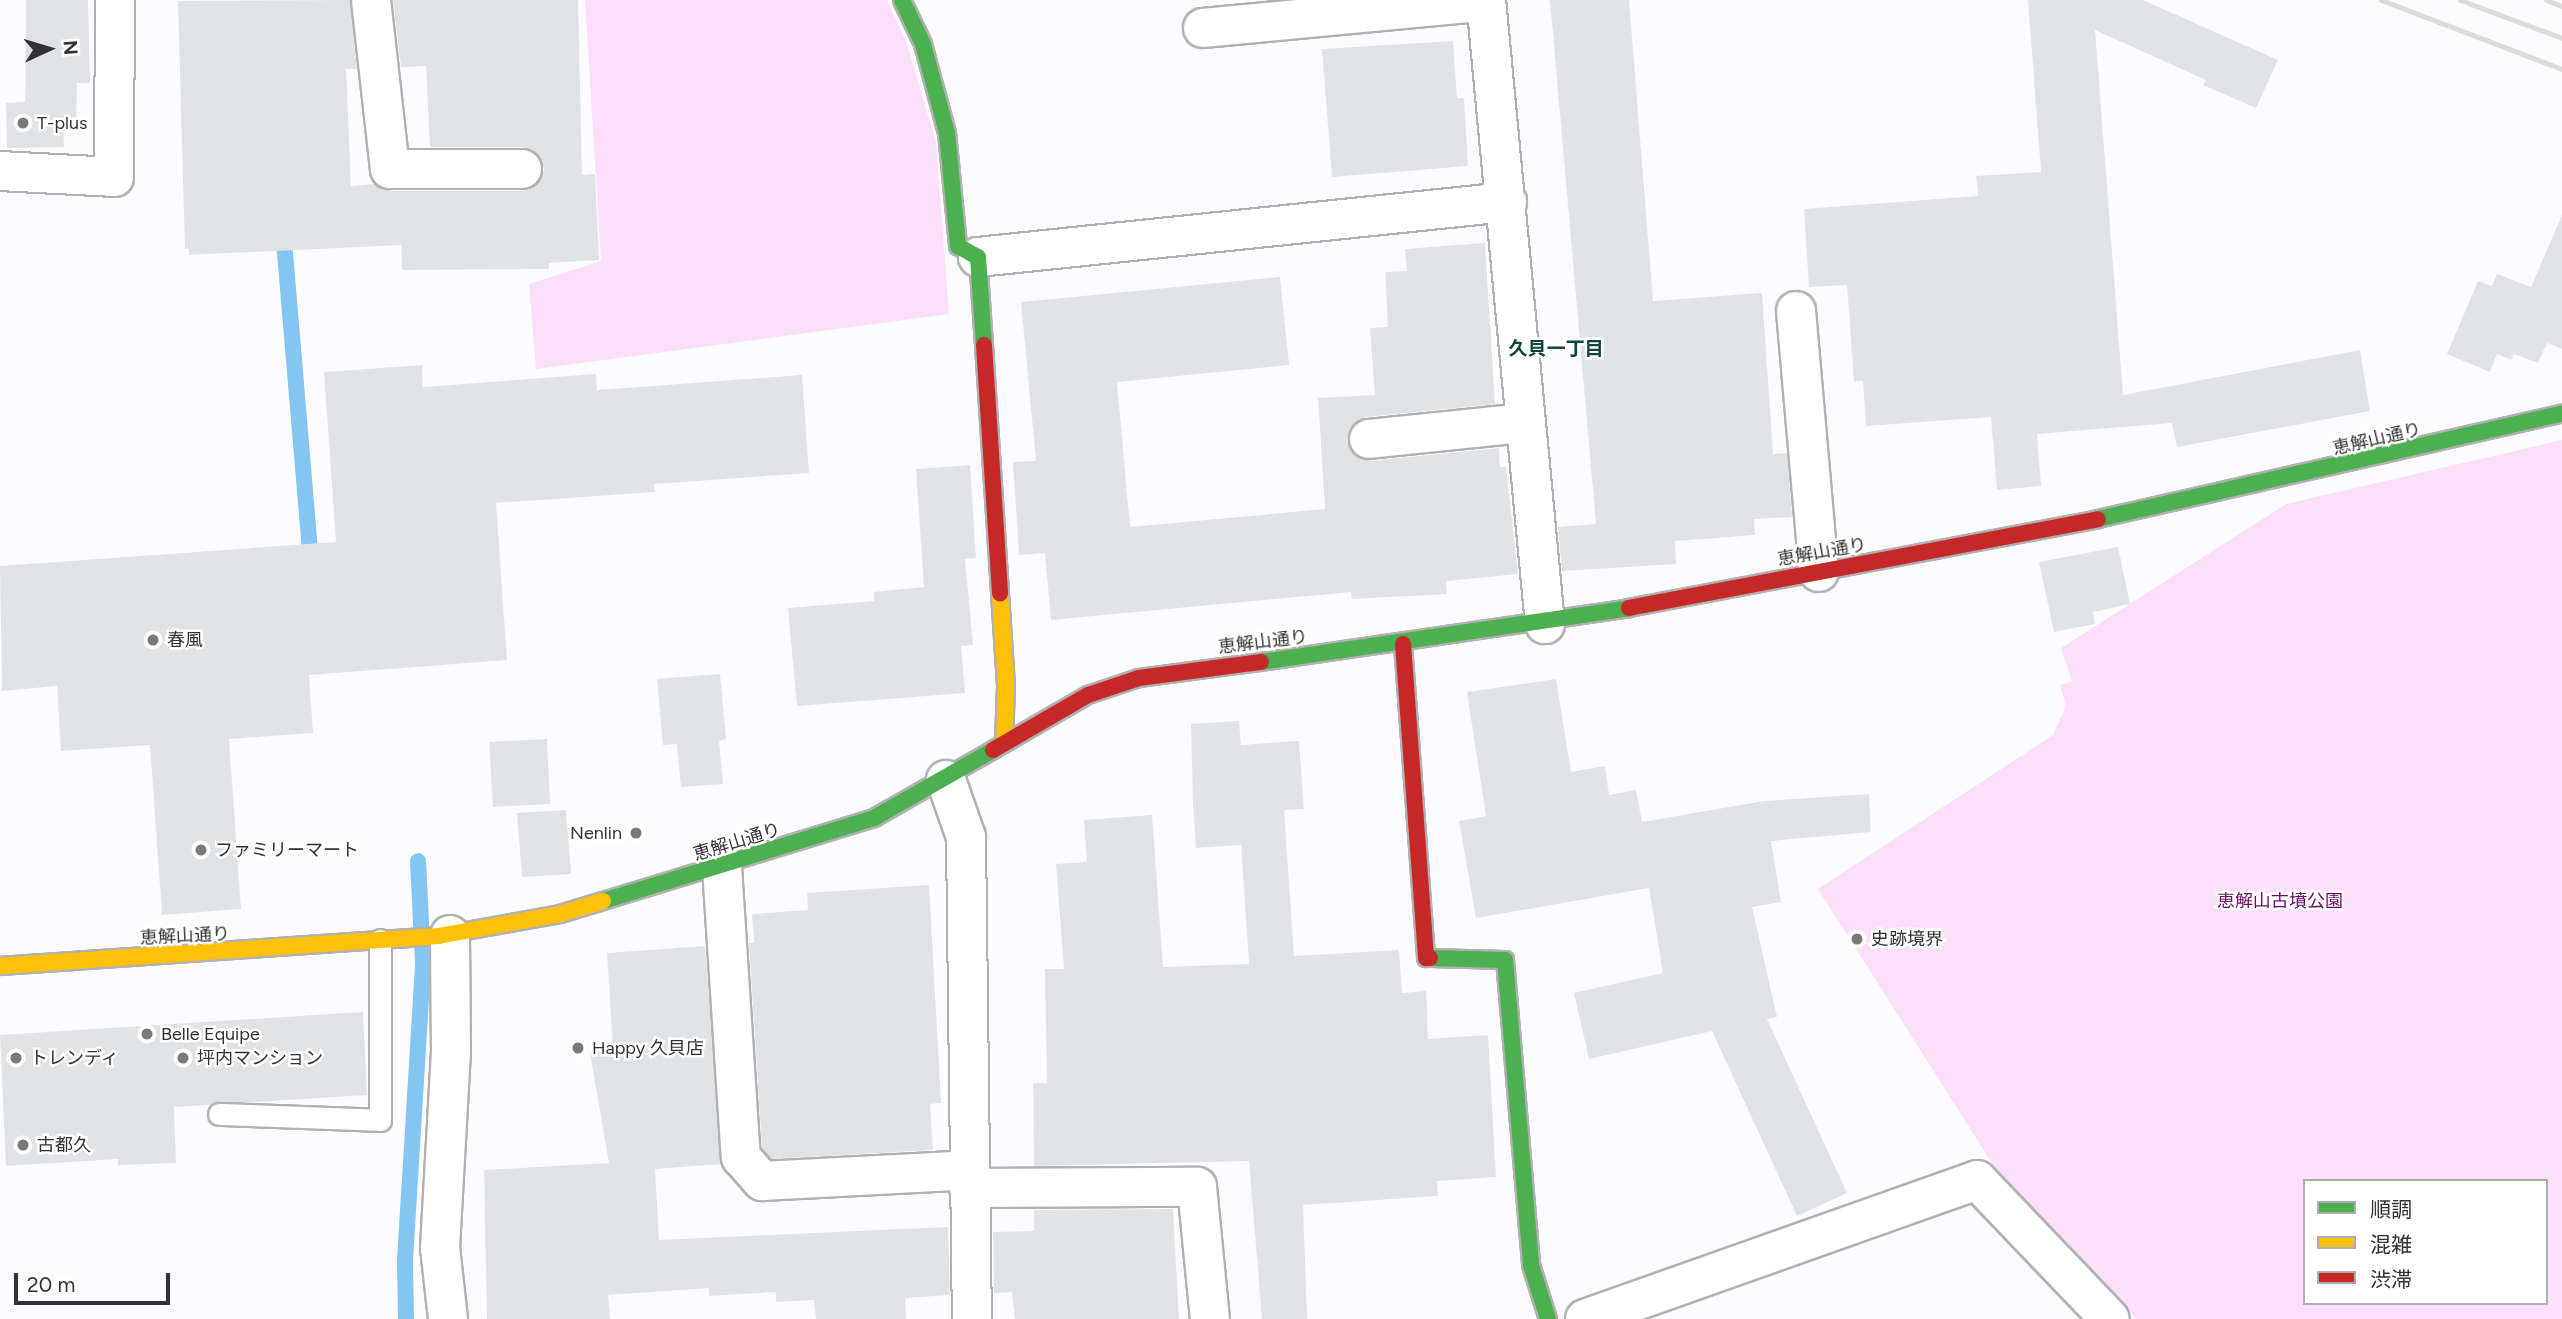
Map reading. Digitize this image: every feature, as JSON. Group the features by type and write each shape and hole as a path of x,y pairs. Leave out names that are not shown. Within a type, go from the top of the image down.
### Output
{"street":[{"path":"0,171 114,177 115,0"},
{"path":"370,0 390,169 522,169"},
{"path":"902,0 923,44 947,133 958,246 978,257 1507,202"},
{"path":"1203,29 1486,0 1545,624"},
{"path":"978,257 1006,686 1004,744"},
{"path":"1796,311 1819,572"},
{"name":"恵解山通り","path":"0,966 444,936 560,914 722,867 874,818 946,780 1088,695 1139,678 1545,624 2221,494 2562,414"},
{"path":"1369,439 1525,423"},
{"path":"1403,644 1426,958 1505,960 1531,1265 1548,1319"},
{"path":"946,780 966,837 972,1319"},
{"path":"722,867 741,1157 762,1181 969,1179 1197,1187 1210,1319"},
{"path":"444,936 451,1051 440,1248 448,1319"},
{"path":"1585,1319 1977,1180 2110,1319"}],"lane":[{"path":"219,1114 380,1120 380,940"}],"green space":[{"path":"585,0 887,0 907,44 936,143 949,314 536,369 529,284 601,261"},
{"name":"恵解山古墳公園","path":"2562,440 2562,1319 2137,1319 1997,1171 1818,889 2053,735 2066,706 2060,685 2072,681 2061,648 2286,504"}],"building":[{"path":"26,0 88,0 90,83 77,83 76,124 63,125 64,147 7,148 6,103 25,102"},
{"path":"350,0 357,69 346,69 351,186 375,184 390,191 523,191 533,188 544,170 541,158 523,147 430,147 426,66 401,67 393,0 578,0 582,175 595,174 599,260 549,263 549,269 402,270 401,245 189,255 189,248 185,249 178,1"},
{"path":"1550,0 1629,0 1653,301 1762,293 1773,454 1787,453 1792,517 1754,519 1755,535 1675,541 1676,564 1562,571 1558,527 1596,524"},
{"path":"2028,0 2143,0 2278,60 2256,108 2203,85 2206,80 2095,30 2123,395 2360,350 2370,411 2177,447 2172,423 2037,434 2041,486 1997,490 1991,417 1866,426 1863,381 1854,381 1847,285 1809,287 1804,209 1978,196 1976,176 2041,172"},
{"path":"1453,41 1457,98 1464,98 1468,166 1332,177 1322,49"},
{"path":"2562,215 2562,349 2547,343 2538,363 2514,354 2511,360 2497,354 2490,372 2447,354 2478,281 2492,286 2497,274 2531,287"},
{"path":"1485,243 1495,404 1366,417 1349,429 1347,441 1352,452 1371,461 1499,448 1500,467 1506,467 1518,574 1446,581 1447,594 1352,599 1351,592 1051,620 1045,553 1019,555 1013,462 1036,461 1021,302 1280,277 1289,365 1117,382 1130,527 1325,509 1318,398 1375,395 1370,328 1388,327 1385,272 1407,271 1405,249"},
{"path":"422,365 423,387 596,374 597,390 802,375 809,473 654,484 655,492 496,503 507,660 309,675 313,733 229,739 241,909 162,915 150,745 61,751 57,686 2,691 0,566 336,542 324,372"},
{"path":"970,465 976,558 965,559 973,645 961,646 965,693 797,706 788,608 874,601 874,592 924,587 916,469"},
{"path":"2118,547 2130,604 2093,612 2095,624 2054,632 2039,562"},
{"path":"720,674 726,739 719,741 723,784 681,787 677,744 663,745 657,679"},
{"path":"1556,679 1571,772 1605,766 1609,795 1636,790 1642,822 1764,801 1869,794 1871,832 1771,841 1781,902 1752,907 1777,1017 1767,1019 1847,1193 1797,1216 1712,1031 1589,1059 1574,993 1663,973 1649,888 1476,918 1459,821 1486,816 1467,692"},
{"path":"1239,721 1241,745 1299,741 1304,809 1284,810 1294,956 1399,950 1402,993 1426,991 1428,1039 1488,1035 1496,1177 1437,1181 1438,1196 1303,1205 1307,1319 1262,1319 1249,1161 1034,1166 1033,1083 1047,1083 1045,969 1064,969 1056,864 1087,862 1084,820 1152,815 1163,967 1249,964 1241,845 1196,848 1193,804 1191,724"},
{"path":"547,739 550,804 493,807 489,742"},
{"path":"566,810 571,874 522,877 517,813"},
{"path":"929,885 941,1103 930,1104 933,1150 771,1159 762,1148 749,943 754,943 752,914 808,910 807,893"},
{"path":"705,946 722,1164 655,1169 659,1240 948,1227 950,1295 905,1298 906,1319 816,1319 814,1300 776,1302 776,1292 709,1296 709,1288 608,1295 610,1319 487,1319 484,1170 609,1163 590,1053 613,1049 607,953"},
{"name":"坪内マンション","path":"363,1012 367,1095 174,1107 176,1163 118,1165 118,1159 6,1166 0,1035"},
{"path":"1173,1209 1179,1319 1015,1319 1012,1292 994,1293 993,1232 1034,1231 1034,1210"}],"waterway":[{"path":"283,229 310,549"},
{"path":"406,1319 405,1260 423,963 418,861"}],"railway":[{"path":"2381,0 2562,69"},
{"path":"2460,0 2562,38"},
{"path":"2546,0 2562,6"}],"traffic: fast":[{"path":"902,0 923,44 947,133 958,246 978,257 984,345"},
{"path":"2098,519 2562,414"},
{"path":"1261,662 1629,608"},
{"path":"603,901 874,818 993,750"},
{"path":"1430,958 1505,960 1531,1265 1548,1319"}],"traffic: slow":[{"path":"1000,593 1006,686 1004,744"},
{"path":"0,966 438,936 560,914 603,901"}],"traffic: jam":[{"path":"984,345 1000,593"},
{"path":"1629,608 2098,519"},
{"path":"1403,644 1426,958 1430,958"},
{"path":"993,750 1088,695 1139,678 1261,662"}],"place":[{"name":"T-plus","path":"23,123"},
{"name":"春風","path":"153,640"},
{"name":"Nenlin","path":"636,833"},
{"name":"ファミリーマート","path":"201,850"},
{"name":"史跡境界","path":"1857,939"},
{"name":"Belle Equipe","path":"147,1034"},
{"name":"Happy 久貝店","path":"578,1048"},
{"name":"トレンディ","path":"16,1058"},
{"name":"坪内マンション","path":"183,1058"},
{"name":"古都久","path":"23,1145"}],"district":[{"name":"久貝一丁目","path":"1556,349"}]}
